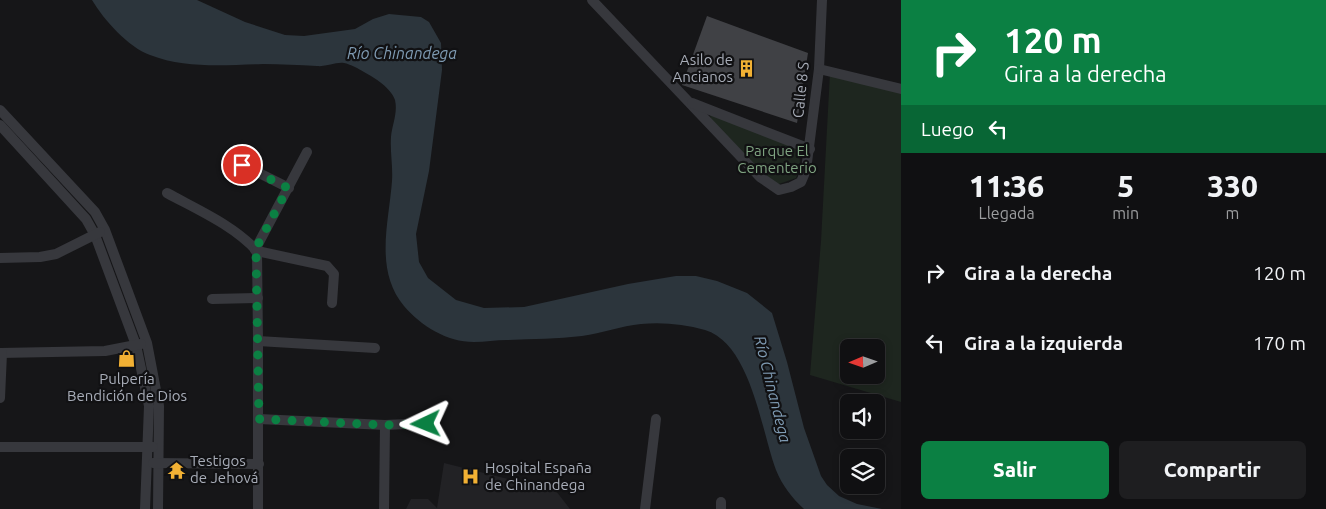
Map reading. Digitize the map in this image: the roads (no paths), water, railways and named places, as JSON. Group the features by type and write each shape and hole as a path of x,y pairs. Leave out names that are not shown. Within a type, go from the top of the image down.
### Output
{"street":[{"path":"592,0 688,102 810,149"},
{"name":"Calle 8 S","path":"688,102 760,177 779,190 792,187 801,182 806,170 810,149 819,69 822,0"},
{"path":"819,69 901,89"},
{"path":"0,110 95,212 105,230 159,406 158,509"},
{"path":"0,124 86,219 95,235 141,344 149,406 145,509"},
{"path":"258,509 259,419 256,251 307,152"},
{"path":"242,165 288,188"},
{"path":"168,193 211,217 247,241 256,251 327,266 334,274 332,303"},
{"path":"0,258 40,257 56,254 105,230"},
{"path":"212,298 258,298"},
{"path":"258,341 375,348"},
{"path":"0,398 1,353 104,351 141,344"},
{"path":"259,419 385,425 426,424"},
{"path":"645,509 656,419"},
{"path":"384,509 385,425"},
{"path":"0,447 159,447"},
{"path":"147,462 259,464"}],"water":[{"name":"Río Chinandega","path":"92,0 197,0 245,22 285,35 304,36 355,29 373,19 389,14 421,17 429,22 441,43 442,70 429,171 416,234 419,262 428,278 456,300 484,308 524,307 628,284 676,276 696,276 717,281 747,293 772,313 804,428 821,476 827,485 839,496 857,504 882,509 804,509 791,496 778,476 752,390 744,370 733,352 721,338 705,330 665,323 649,323 582,336 474,342 454,339 435,332 418,320 404,306 395,292 389,277 386,245 392,181 391,137 396,110 395,100 386,87 368,74 344,63 320,66 270,64 206,65 178,62 150,55 133,46 125,39 103,16"}],"place":[{"name":"Asilo de Ancianos","path":"747,69"},
{"name":"Pulpería Bendición de Dios","path":"127,358"},
{"name":"Testigos de Jehová","path":"176,470"},
{"name":"Hospital España de Chinandega","path":"471,477"}],"park label":[{"name":"Parque El Cementerio","path":"777,160"}]}
